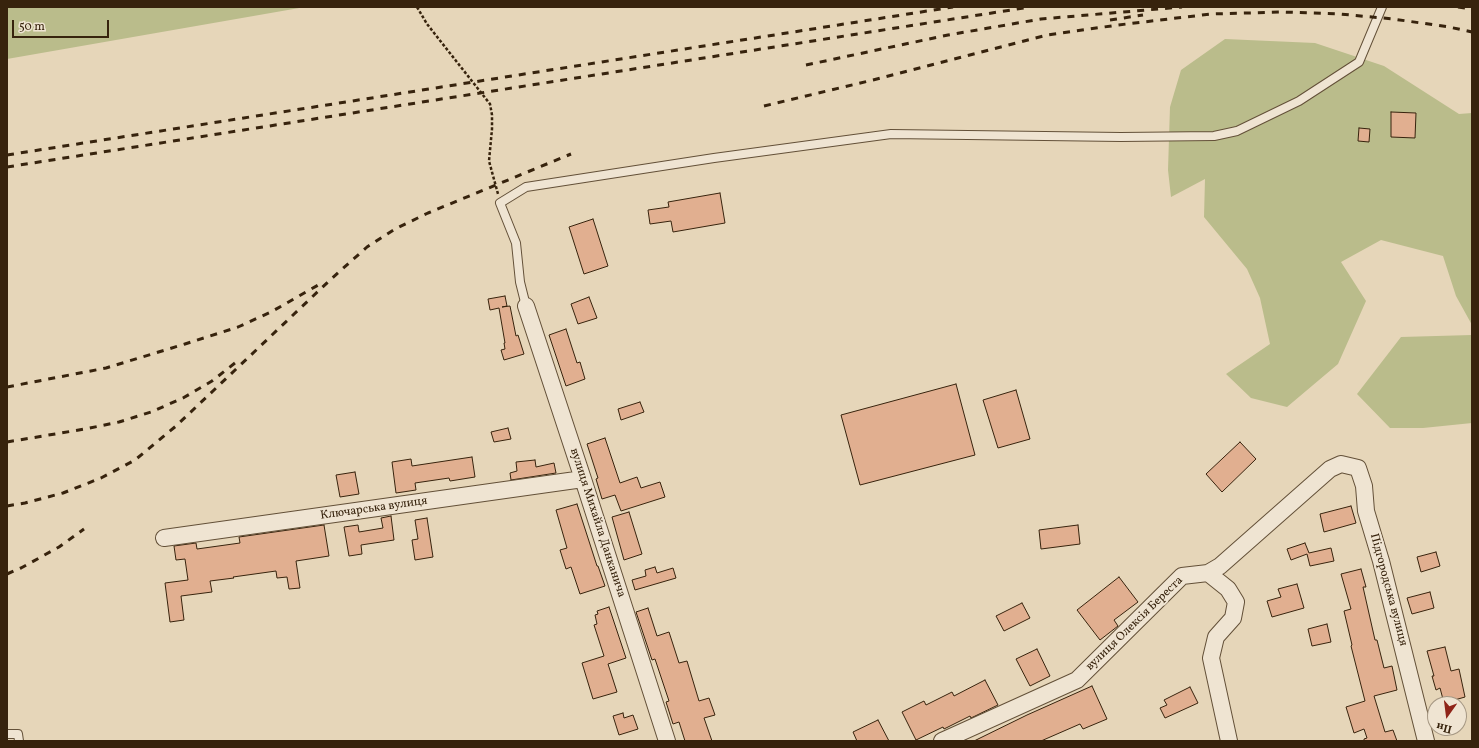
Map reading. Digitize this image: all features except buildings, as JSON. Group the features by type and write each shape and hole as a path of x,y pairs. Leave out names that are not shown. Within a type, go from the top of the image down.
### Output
{"street":[{"name":"вулиця Михайла Данканича","path":"526,306 667,741"},
{"name":"Підгородська вулиця","path":"1330,469 1341,464 1358,468 1364,486 1366,511 1382,561 1426,741"},
{"name":"вулиця Олексія Береста","path":"942,741 1077,680 1182,576 1208,573 1220,566 1330,469"},
{"name":"Ключарська вулиця","path":"164,538 583,479"},
{"path":"1208,573 1228,589 1236,602 1233,618 1216,637 1211,658 1229,741"}],"lane":[{"path":"526,306 520,282 516,243 500,203 526,187 714,158 891,134 1121,137 1214,136 1237,131 1299,101 1359,62 1382,7"},
{"path":"7,734 18,734 19,741"}],"path":[{"path":"417,7 427,24 490,104 492,115 489,161 500,203"}],"green space":[{"path":"7,7 305,7 7,59"},
{"path":"1225,39 1315,43 1384,66 1459,114 1472,113 1472,325 1456,296 1443,256 1381,240 1341,262 1366,301 1338,364 1287,407 1251,398 1226,374 1270,344 1260,298 1247,269 1204,217 1205,179 1171,197 1168,170 1170,107 1181,70"},
{"path":"1472,335 1472,423 1423,428 1390,428 1357,394 1401,337"}],"railway":[{"path":"7,155 953,7"},
{"path":"7,167 1030,7"},
{"path":"806,65 948,35 1041,19 1182,7"},
{"path":"1458,7 1472,9"},
{"path":"764,106 873,80 1047,35 1211,14 1282,12 1340,14 1393,19 1472,32"},
{"path":"1110,20 1143,15"},
{"path":"7,506 63,493 101,478 135,460 176,426 330,280 367,247 395,229 428,213 571,154"},
{"path":"7,387 106,368 238,327 271,312 320,284"},
{"path":"7,442 119,422 151,412 183,398 212,381 235,363"},
{"path":"7,574 59,547 84,529"}]}
